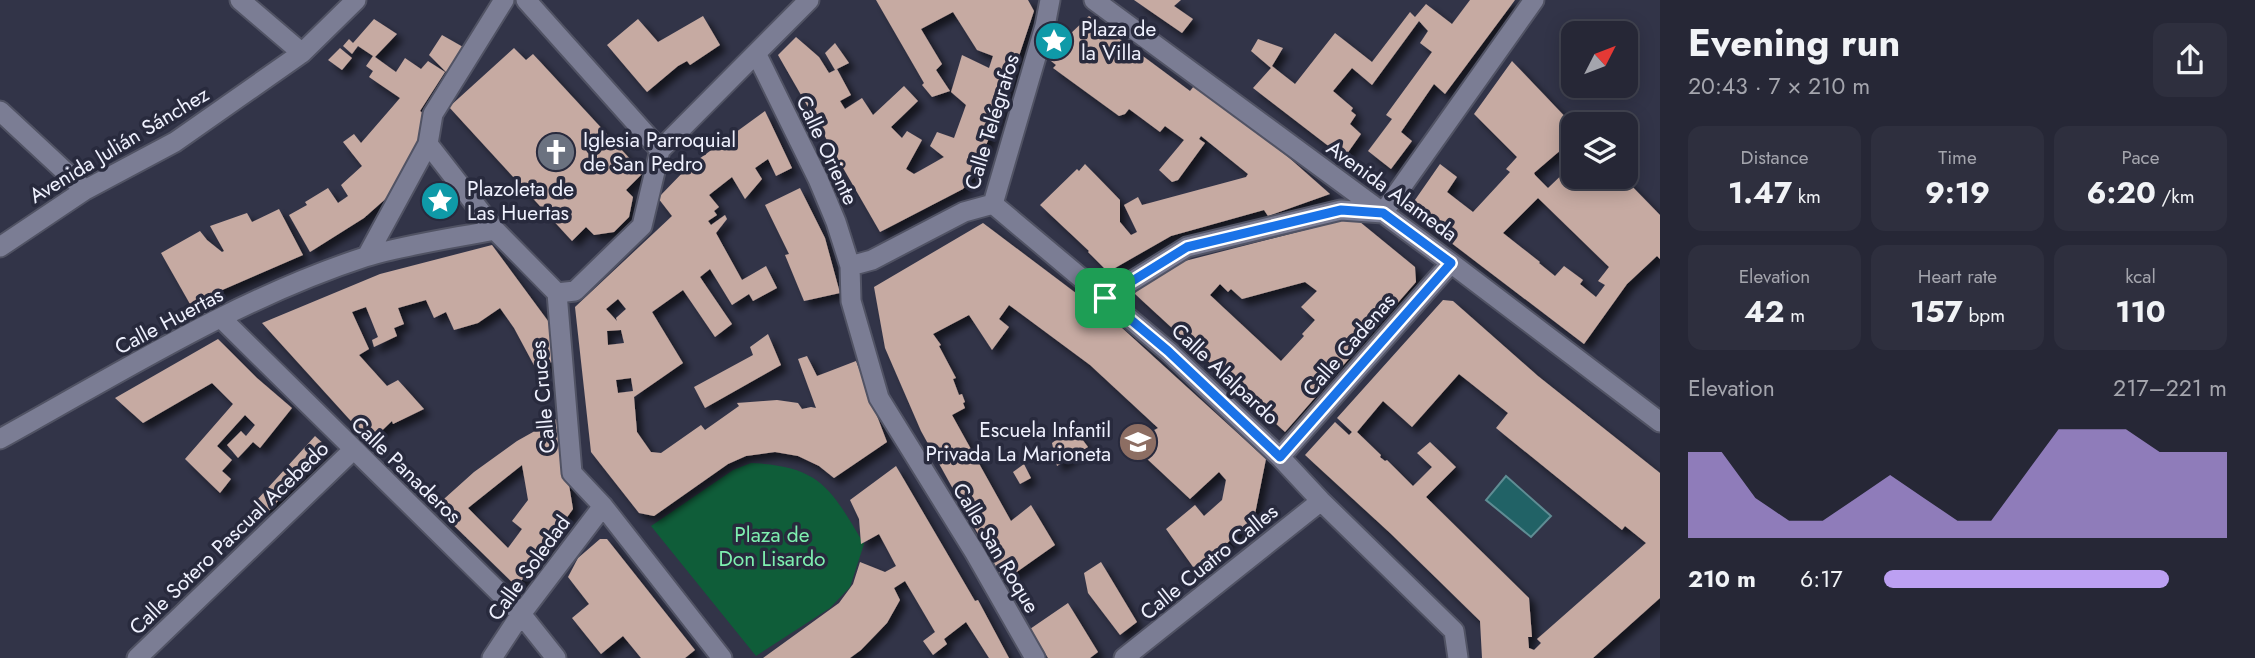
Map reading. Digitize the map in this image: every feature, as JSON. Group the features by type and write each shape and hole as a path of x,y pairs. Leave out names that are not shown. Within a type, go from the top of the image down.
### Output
{"street":[{"path":"240,0 302,52"},
{"name":"Avenida Julián Sánchez","path":"0,247 85,190 175,142 302,52 356,0"},
{"path":"367,257 428,144 433,114 504,0"},
{"path":"526,0 660,150"},
{"path":"428,144 495,230 557,293 575,291 642,226 660,150 810,0"},
{"name":"Calle Telégrafos","path":"850,266 872,260 964,212 993,204 1045,26 1050,0"},
{"name":"Avenida Alameda","path":"1094,0 1451,263 1660,422"},
{"path":"1105,298 1187,247 1341,210 1383,213 1534,0"},
{"name":"Calle Oriente","path":"757,55 818,179 850,266"},
{"path":"0,111 85,190"},
{"name":"Calle Alalpardo","path":"993,204 1168,351 1280,457 1321,501 1454,631 1458,658"},
{"name":"Calle Huertas","path":"0,439 221,318 280,290 367,257 495,230"},
{"name":"Calle Cadenas","path":"1280,457 1451,263"},
{"name":"Calle San Roque","path":"850,266 851,301 879,398 975,553 1035,658"},
{"name":"Calle Cruces","path":"557,293 572,473 603,506 722,658"},
{"name":"Calle Panaderos","path":"221,318 521,614 556,658"},
{"name":"Calle Sotero Pascual Acebedo","path":"137,658 353,450"},
{"name":"Calle Cuatro Calles","path":"1124,658 1321,501"},
{"name":"Calle Soledad","path":"492,658 521,614 603,506"}],"green space":[{"name":"Plaza de Don Lisardo","path":"751,463 775,465 809,475 832,495 864,544 850,587 830,608 756,656 651,526 733,470"}],"shaded area":[{"path":"1506,476 1551,516 1531,537 1486,500"}],"building":[{"path":"876,0 1028,0 1034,11 1003,104 973,177 963,189 880,232 778,55 796,37 819,57 829,73 837,69 851,95 840,101 845,109 862,98 873,115 904,86 918,101 891,127 902,138 907,131 922,140 906,169 914,174 944,157 930,146 937,132 954,138 966,105 951,92 962,55 989,68 993,56 977,50 953,12 921,29 942,64 936,70 950,91 932,97 922,85 924,83"},
{"path":"1134,0 1181,0 1174,6 1193,19 1182,33"},
{"path":"1470,0 1515,0 1445,94 1434,84 1401,132 1412,141 1391,169 1368,151 1392,119 1386,115 1432,52 1420,43 1428,31 1419,21 1372,85 1352,68 1333,91 1353,108 1351,111 1356,115 1350,124 1361,134 1344,158 1253,88 1271,68 1251,51 1258,39 1283,48 1272,66 1295,84 1335,33 1372,62 1410,12 1415,17 1426,4 1452,24"},
{"path":"703,16 720,45 690,65 687,61 678,66 647,92 607,45 638,19 658,42"},
{"path":"1089,16 1190,91 1194,86 1222,106 1287,156 1330,194 1268,216 1264,210 1171,236 1108,272 1040,205 1077,169 1079,171 1085,164 1120,200 1120,222 1131,235 1137,232 1124,205 1138,197 1142,205 1246,177 1248,174 1201,136 1199,139 1205,143 1178,180 1172,182 1159,170 1184,140 1165,126 1160,132 1129,109 1119,116 1053,68 1056,65 1046,57"},
{"path":"374,19 397,34 375,57 396,72 405,58 421,69 428,61 445,72 420,111 430,118 399,187 364,218 310,252 289,215 328,188 338,203 348,196 341,185 362,166 343,142 354,134 361,143 400,98 369,77 373,71 366,66 373,56 358,46 352,54 343,46 349,39 353,43"},
{"path":"442,35 463,47 447,73 429,55"},
{"path":"835,43 849,63 835,70 825,53"},
{"path":"340,48 352,58 342,70 328,60"},
{"name":"Iglesia Parroquial de San Pedro","path":"514,48 526,60 533,54 643,173 626,190 633,197 629,217 614,232 594,235 586,227 572,241 449,107"},
{"path":"1512,61 1561,112 1561,150 1534,173 1535,175 1548,188 1561,176 1561,189 1635,189 1660,215 1660,259 1657,256 1627,284 1584,344 1408,210 1440,164 1457,177 1447,192 1473,212 1510,172 1506,169 1517,157 1474,114","holes":["1538,198 1609,267 1598,281 1605,285 1596,297 1580,284 1583,280 1564,266 1555,276 1503,233"]},
{"path":"765,111 792,168 776,176 768,159 755,168 762,179 745,199 732,177 709,195 719,207 714,211 717,215 708,221 711,225 725,215 727,219 716,233 742,280 766,266 777,288 753,301 749,294 732,305 710,269 700,277 732,324 715,337 683,290 652,312 683,363 634,397 637,432 651,452 661,453 701,425 705,430 739,406 737,403 777,400 798,403 802,409 816,408 798,359 807,356 817,376 856,361 887,442 834,478 819,466 798,456 775,452 746,456 728,464 654,516 639,513 591,452 575,307 672,216 658,198 688,167","holes":["618,299 626,309 616,318 617,321 606,309","621,330 624,343 608,345 607,331","631,378 633,391 618,393 616,380"]},
{"path":"800,188 825,238 840,293 804,301 785,255 789,254 765,205"},
{"path":"279,209 303,255 190,304 161,253 200,231 222,252 224,251 210,226 247,213 252,222"},
{"path":"1344,220 1360,222 1415,267 1416,282 1285,432 1135,294 1137,285 1181,262","holes":["1305,282 1317,291 1301,307 1315,320 1281,361 1210,295 1220,284 1228,292 1231,289 1242,299"]},
{"path":"983,223 1121,327 1266,459 1254,519 1196,571 1166,529 1195,505 1204,516 1222,500 1226,480 1219,472 1190,499 1130,443 1158,428 1090,365 1009,305 999,319 1009,327 992,350 969,315 933,334 941,345 939,346 956,378 953,379 959,395 962,394 965,402 965,408 952,415 1011,521 1031,505 1055,545 1004,581 921,431 885,348 874,287"},
{"path":"492,245 551,325 554,361 536,369 500,308 478,323 454,330 446,312 434,318 426,300 398,308 404,324 394,328 397,336 374,347 372,340 378,337 366,307 352,312 369,349 359,355 387,386 398,380 424,409 393,424 392,421 370,442 262,323 380,274"},
{"path":"1443,300 1453,301 1538,376 1660,473 1660,598 1593,658 1482,658 1480,621 1305,455 1335,422 1349,435 1352,432 1337,418","holes":["1459,374 1508,413 1496,428 1622,530 1625,526 1646,543 1537,639 1541,643 1534,650 1529,648 1528,637 1532,637 1529,598 1426,497 1456,467 1430,442 1417,453 1432,467 1413,486 1357,432 1383,401 1412,427"]},
{"path":"768,334 781,365 705,408 694,387 753,355 750,347"},
{"path":"218,339 292,408 260,448 253,442 238,458 227,445 241,431 246,436 255,425 245,415 217,446 232,460 222,471 231,479 220,493 185,459 233,404 212,383 143,423 115,398"},
{"path":"558,418 573,509 517,587 435,507 474,472 517,441","holes":["522,465 528,500 512,521 522,529 508,548 468,508"]},
{"path":"1073,427 1088,447 1057,466 1052,443"},
{"path":"315,436 327,447 268,512 256,501"},
{"path":"1024,464 1031,478 1020,484 1013,472"},
{"path":"896,466 975,601 978,600 1009,658 989,658 966,622 944,639 947,644 933,655 923,641 935,632 905,581 894,588 900,600 887,623 850,658 763,658 839,603 853,584 860,562 885,572 896,566 879,534 861,544 859,519 850,500"},
{"path":"600,539 607,539 695,650 685,658 641,658 623,636 601,654 572,618 589,604 568,577 578,558"},
{"path":"1101,562 1137,622 1120,635 1088,593 1084,573"},
{"path":"1068,603 1098,652 1090,658 1048,658 1030,629"}],"place":[{"name":"Plaza de la Villa","path":"1054,41"},
{"name":"Iglesia Parroquial de San Pedro","path":"556,152"},
{"name":"Plazoleta de Las Huertas","path":"440,201"},
{"name":"Escuela Infantil Privada La Marioneta","path":"1138,442"}],"route":[{"path":"1341,210 1383,213 1451,263 1280,457 1168,351 1105,298 1187,247 1341,210"}]}
